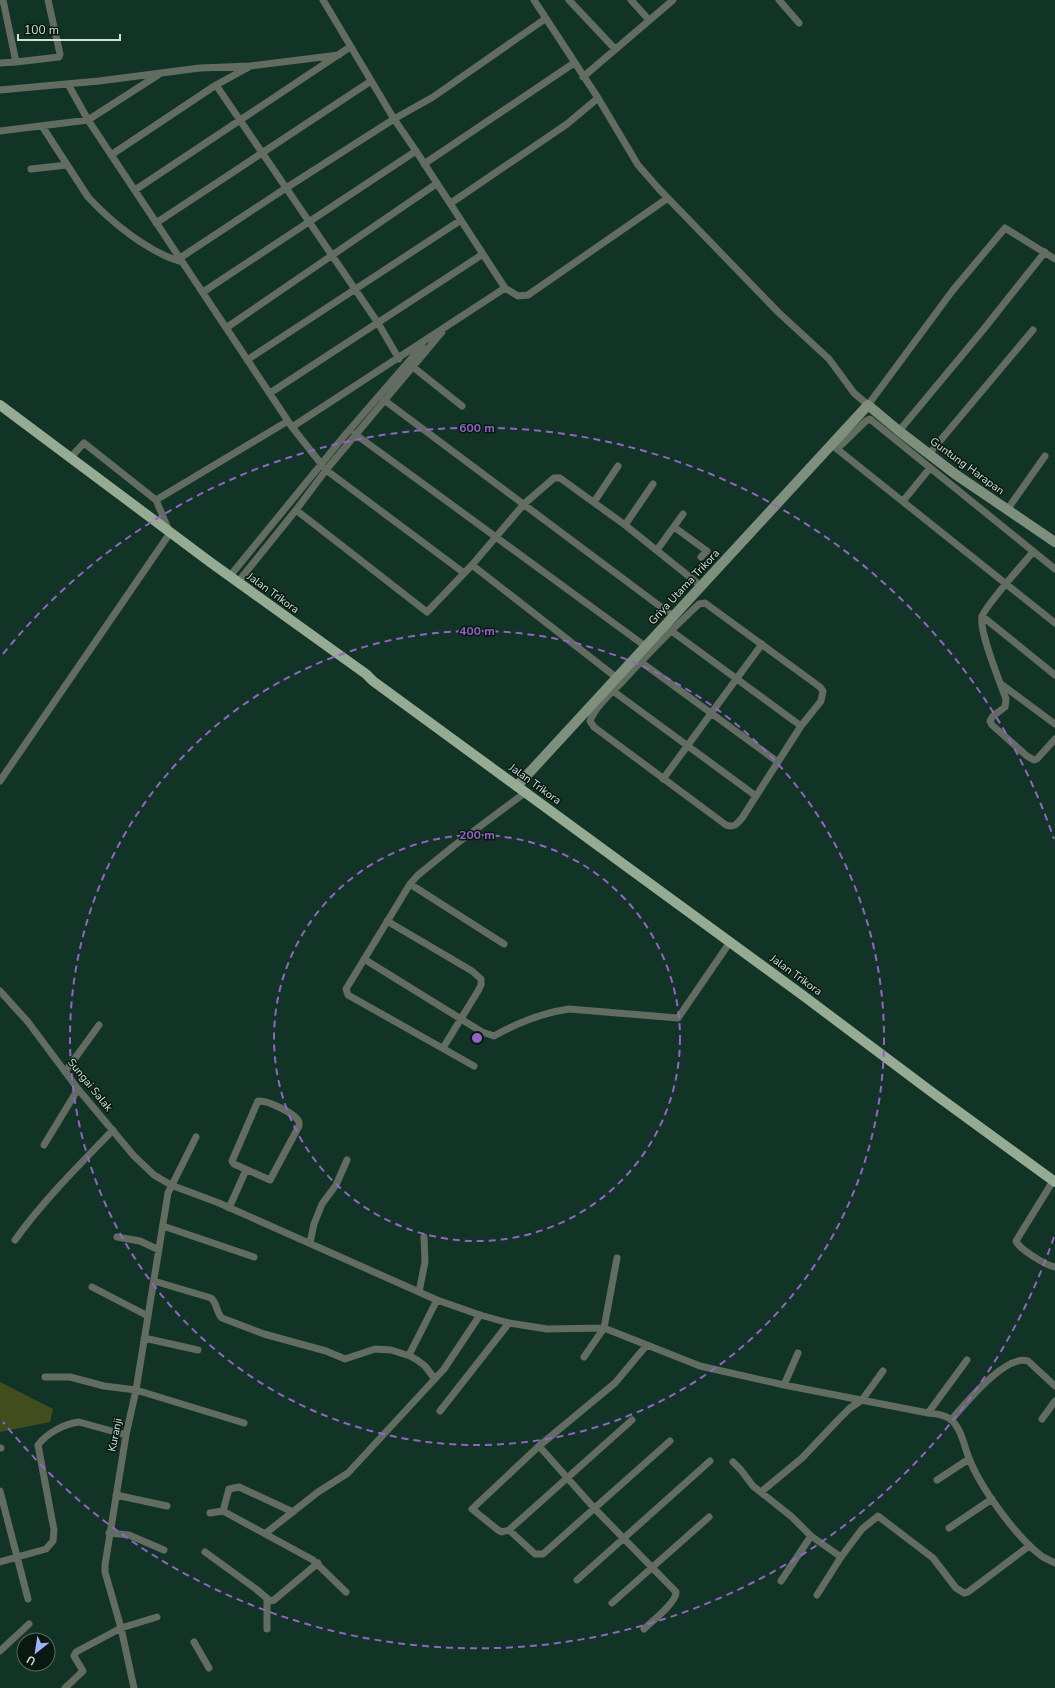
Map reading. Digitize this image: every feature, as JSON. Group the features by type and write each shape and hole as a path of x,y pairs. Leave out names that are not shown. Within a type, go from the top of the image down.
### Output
{"main road":[{"name":"Jalan Trikora","path":"0,405 170,533 526,792 1054,1182"}],"street":[{"path":"3,0 16,62"},
{"path":"0,63 59,57 60,54 48,0"},
{"path":"323,0 394,119 436,184 451,204 505,288 518,296 528,295 668,198"},
{"path":"534,0 598,98 638,165 778,312 829,360 854,393 868,405 953,290 1005,228 1055,259"},
{"path":"570,0 615,49"},
{"path":"631,0 649,20"},
{"path":"584,77 672,0"},
{"path":"779,0 799,23"},
{"path":"42,126 88,197 97,206 139,240 167,258 181,260 286,188 394,119 433,97 545,18"},
{"path":"134,190 350,47"},
{"path":"0,90 159,74 200,68 250,66 339,55"},
{"path":"424,164 574,63"},
{"path":"111,155 216,85 250,66"},
{"path":"0,131 88,120 159,74"},
{"path":"156,223 371,81"},
{"path":"68,84 88,120 247,360 270,392 292,427 324,467 464,573"},
{"path":"216,85 378,323 399,359"},
{"path":"451,204 567,124 598,98"},
{"path":"203,292 416,151"},
{"path":"31,169 68,165"},
{"path":"226,328 436,184"},
{"path":"247,360 354,288 461,220"},
{"path":"899,431 983,330 1045,252"},
{"path":"270,392 484,254"},
{"path":"292,427 399,359 449,324 505,288"},
{"path":"234,579 296,510 324,467 355,434 449,324"},
{"path":"929,454 1033,330"},
{"path":"234,579 404,366 433,335"},
{"path":"413,367 462,406"},
{"path":"384,400 673,616"},
{"name":"Guntung Harapan","path":"868,405 899,431 973,487 1055,542"},
{"name":"Griya Utama Trikora","path":"517,786 617,678 638,660 646,646 701,586 835,447 868,405"},
{"path":"1055,569 870,419 835,447 1055,623"},
{"path":"156,500 288,421"},
{"path":"355,434 646,646"},
{"path":"0,781 170,533 156,500 84,443 70,458"},
{"path":"1007,510 1046,456"},
{"path":"594,502 618,466"},
{"path":"903,502 930,468"},
{"path":"296,510 426,612 472,565 524,504 557,478 567,482 625,525 701,586"},
{"path":"625,525 653,484"},
{"path":"657,550 683,514"},
{"path":"674,527 707,551 701,557"},
{"path":"1033,552 982,616 982,631 1006,699 1006,706 991,717 990,720 992,725 1027,756 1034,760 1037,759 1055,739"},
{"path":"472,565 617,678"},
{"path":"705,602 762,644 820,687 823,692 821,701 801,726 737,824 730,826 726,825 663,779 590,722 592,715 638,660 699,604 705,602"},
{"path":"982,616 1055,675"},
{"path":"670,630 801,726"},
{"path":"663,779 762,644"},
{"path":"638,660 778,762"},
{"path":"1001,684 1055,724"},
{"path":"613,691 756,796"},
{"path":"474,1066 347,994 346,989 410,884 455,846 526,792"},
{"path":"410,884 504,944"},
{"path":"387,921 479,976 482,982 443,1048"},
{"path":"364,959 482,1032 494,1036 504,1030 537,1016 569,1009 678,1018 730,942"},
{"name":"Sungai Salak","path":"0,991 28,1022 65,1072 134,1156 154,1175 171,1185 190,1191 230,1208 437,1300 480,1315 509,1323 547,1329 604,1328"},
{"path":"65,1072 99,1025"},
{"path":"44,1145 78,1088"},
{"path":"258,1101 280,1108 298,1118 299,1126 271,1179 267,1180 246,1170 234,1164 232,1161 258,1101"},
{"path":"15,1240 61,1184 113,1130"},
{"name":"Kuranji","path":"134,1688 121,1628 105,1572 109,1533 126,1435 136,1390 171,1185 196,1137"},
{"path":"310,1244 314,1224 322,1204 336,1185 347,1160"},
{"path":"230,1208 246,1170"},
{"path":"1054,1182 1016,1241 1017,1244 1026,1251 1055,1267"},
{"path":"163,1226 254,1257"},
{"path":"117,1237 140,1241 159,1250"},
{"path":"419,1292 425,1262 424,1237"},
{"path":"584,1357 604,1328 617,1258"},
{"path":"154,1281 211,1298 222,1318 264,1334 326,1351 345,1359 375,1349 391,1350 410,1356 417,1360 425,1366 435,1379"},
{"path":"92,1287 148,1316"},
{"path":"410,1353 437,1300"},
{"path":"266,1533 318,1492 348,1473 366,1452 409,1409 444,1369 480,1315"},
{"path":"440,1411 509,1323"},
{"path":"604,1328 646,1346 700,1366 784,1385 928,1413 942,1414 955,1423 963,1436 969,1458 992,1499 1029,1546 1040,1555 1055,1563"},
{"path":"144,1338 198,1350"},
{"path":"632,1420 509,1530 502,1532 498,1530 472,1509 539,1446 615,1383 646,1346"},
{"path":"784,1385 798,1353"},
{"path":"928,1413 967,1360"},
{"path":"951,1420 985,1382 1006,1365 1024,1360 1028,1361 1055,1386"},
{"path":"761,1492 802,1458 841,1417 862,1400 882,1371"},
{"path":"45,1377 70,1376 104,1386 136,1390 244,1423"},
{"path":"1042,1419 1055,1401"},
{"path":"0,1562 46,1549 53,1541 54,1530 38,1445 44,1437 71,1423 79,1422 126,1435"},
{"path":"509,1530 535,1554 540,1555 670,1441"},
{"path":"539,1446 594,1508 676,1592 676,1595 670,1604 644,1629"},
{"path":"937,1480 969,1458"},
{"path":"577,1580 710,1461"},
{"path":"733,1462 753,1486 792,1517 811,1536 841,1557"},
{"path":"223,1511 229,1489 239,1487 293,1512"},
{"path":"0,1491 28,1599"},
{"path":"116,1495 167,1506"},
{"path":"949,1528 992,1499"},
{"path":"210,1513 223,1511 266,1533 318,1563 346,1592"},
{"path":"817,1595 841,1557 862,1529 878,1516 933,1558 956,1588 964,1593 968,1592 1029,1546"},
{"path":"612,1604 709,1517"},
{"path":"109,1533 129,1535 164,1550"},
{"path":"781,1581 811,1536"},
{"path":"205,1552 256,1589 267,1600 274,1600 318,1563"},
{"path":"266,1629 267,1600"},
{"path":"65,1688 83,1671 74,1656 76,1652 121,1628 157,1617"},
{"path":"0,1651 29,1624"},
{"path":"194,1642 209,1668"}],"green space":[{"path":"0,1382 53,1409 50,1422 0,1432"}]}
